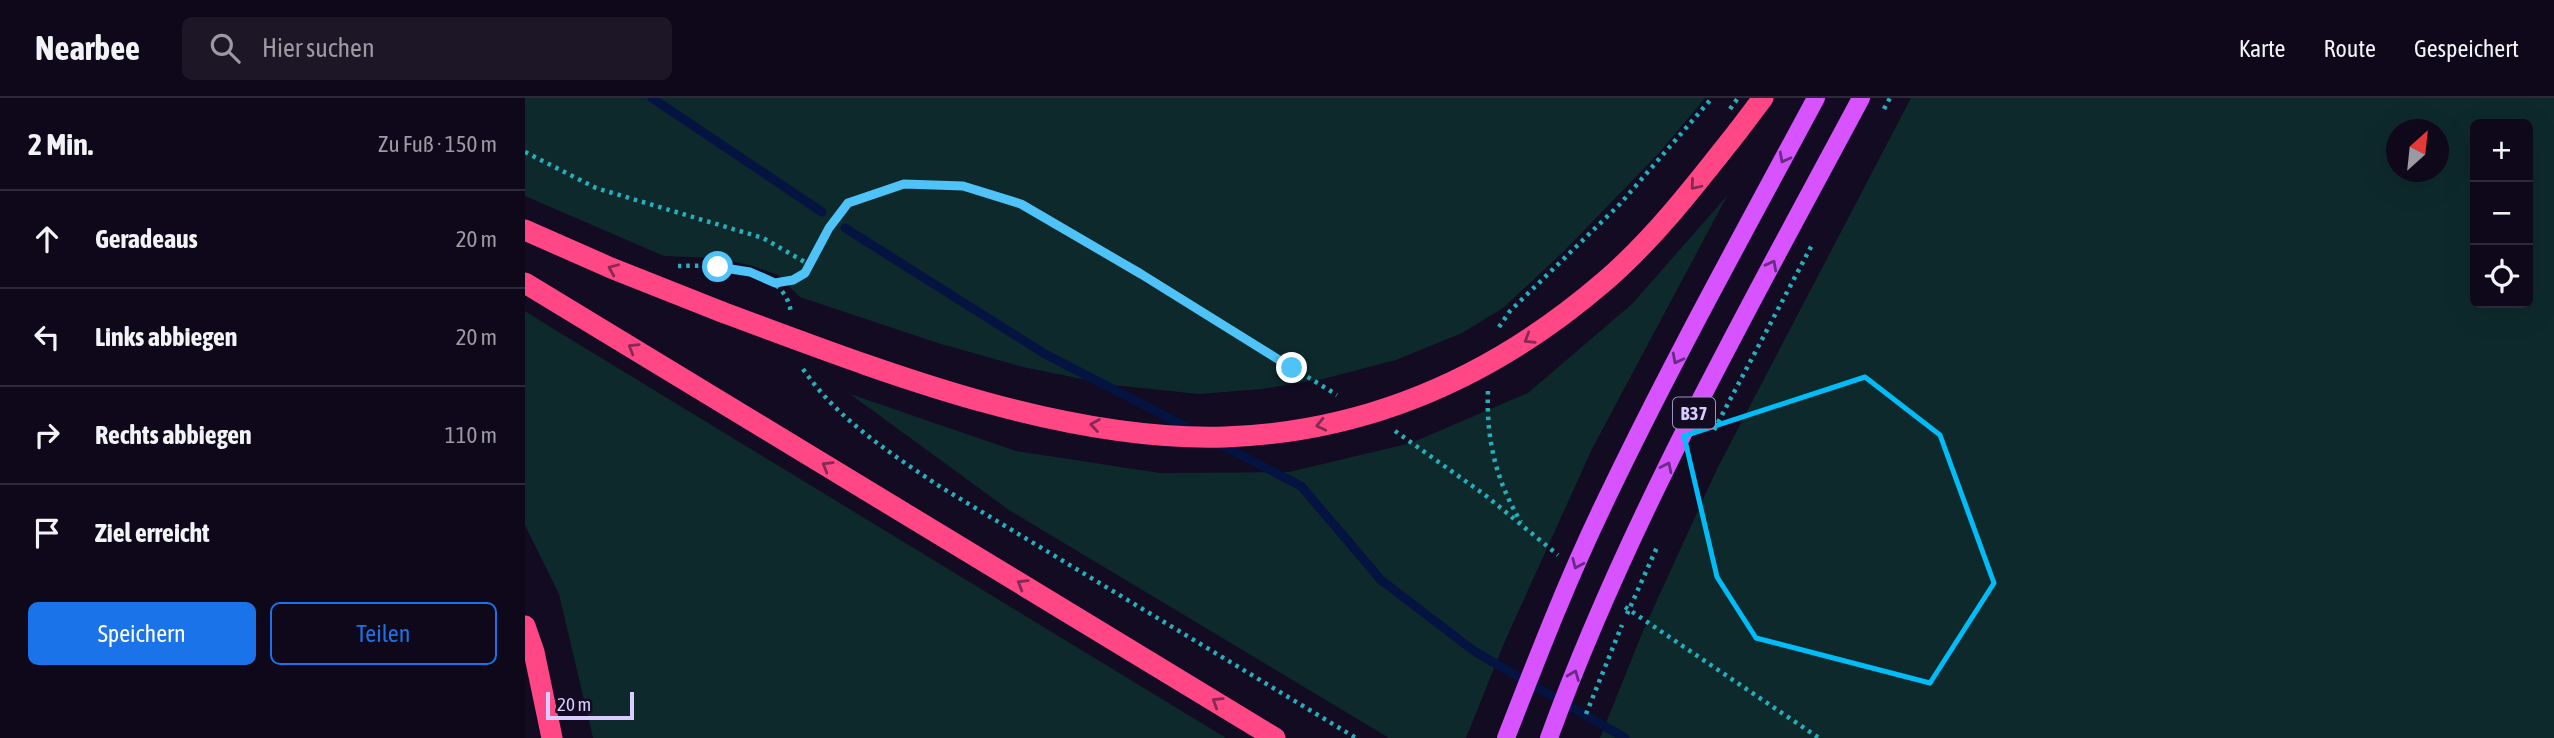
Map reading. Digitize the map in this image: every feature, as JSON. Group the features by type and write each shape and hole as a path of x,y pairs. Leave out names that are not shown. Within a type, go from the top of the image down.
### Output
{"highway":[{"path":"525,230 722,312 843,357 952,393 1059,419 1139,433 1224,437 1299,430 1379,412 1457,381 1534,336 1606,280 1651,235 1697,184 1763,98"},
{"path":"525,283 1275,738"},
{"path":"525,626 534,652 552,738"}],"main road":[{"name":"B37","path":"1506,738 1550,626 1602,508 1667,377 1816,98"},
{"name":"B37","path":"1549,738 1594,627 1701,396 1861,98"}],"path":[{"path":"1722,120 1738,98"},
{"path":"1878,121 1890,98"},
{"path":"525,152 596,188 764,239 810,265"},
{"path":"775,283 793,280 805,273 829,228 848,203 904,184 963,186 1021,204 1141,274 1347,401"},
{"path":"1709,440 1815,238"},
{"path":"673,266 718,267 750,272 775,283 786,294 795,317 786,313"},
{"path":"801,363 804,371 843,414 877,444 939,486 1356,738"},
{"path":"1390,429 1485,495 1566,562"},
{"path":"1582,725 1624,620 1659,544"},
{"path":"1619,603 1819,738"}],"highlighted area":[{"path":"1865,377 1940,435 1994,583 1930,683 1756,638 1717,577 1684,436"}],"green space":[{"path":"525,98 1705,98 1659,153 1563,252 1503,308 1462,333 1396,360 1323,379 1262,389 1199,394 1112,385 1023,367 941,344 800,297 778,275 753,266 718,258 664,256 525,196"},
{"path":"1911,98 2554,98 2554,738 1600,738 1643,631 1717,469"},
{"path":"1727,196 1592,449 1505,641 1466,738 1389,738 1009,510 850,394 1016,451 1160,473 1289,472 1411,443 1528,393 1632,304"},
{"path":"525,311 1226,738 593,738 559,594 525,525"}],"waterway":[{"path":"652,98 822,212"},
{"path":"845,228 1045,354 1194,431"},
{"path":"1216,442 1301,486 1381,580 1474,651 1625,738"}],"route":[{"path":"718,267 750,272 775,283 793,280 805,273 829,228 848,203 904,184 963,186 1021,204 1141,274 1292,368"}]}
